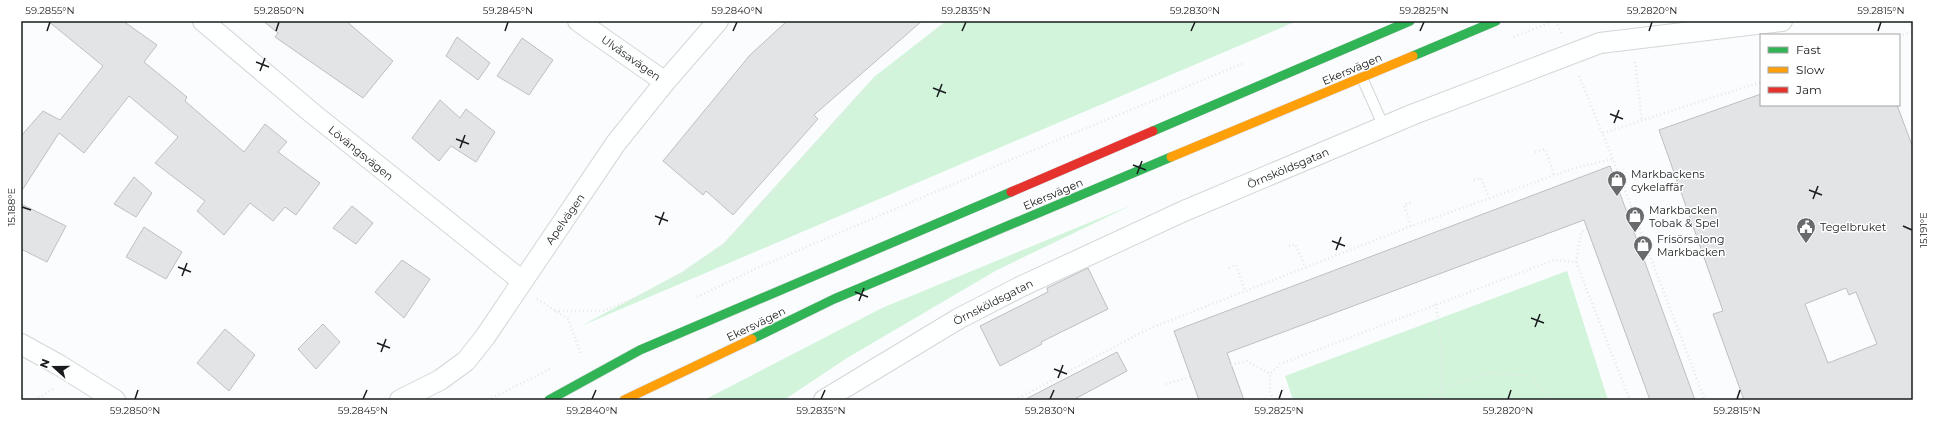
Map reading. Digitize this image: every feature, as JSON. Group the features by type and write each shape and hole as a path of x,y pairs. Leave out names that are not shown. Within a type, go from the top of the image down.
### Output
{"main road":[{"name":"Ekersvägen","path":"549,400 640,350 1351,50 1410,21"},
{"name":"Ekersvägen","path":"624,400 834,299 1496,21"},
{"path":"1357,66 1362,78"}],"street":[{"name":"Lövängsvägen","path":"203,21 312,113 522,281"},
{"name":"Ulvåsavägen","path":"578,21 665,82"},
{"name":"Apelvägen","path":"400,400 440,380 466,361 485,337 616,144 665,82 718,21"},
{"name":"Örnsköldsgatan","path":"824,400 958,319 1020,287 1184,211 1384,127 1600,43 1782,21"},
{"path":"21,344 59,365 115,400"}],"lane":[{"path":"1362,78 1384,127"}],"path":[{"path":"555,311 604,311 661,287 716,253 791,173 856,98 950,21"},
{"path":"1524,34 1555,21 1562,35"},
{"path":"1908,21 1913,29"},
{"path":"1900,36 1913,32"},
{"path":"1632,39 1642,121"},
{"path":"1576,70 1603,133 1705,400"},
{"path":"1603,133 1760,82"},
{"path":"1535,152 1545,149 1554,175"},
{"path":"1015,400 1146,330 1411,226 1574,168 1613,159"},
{"path":"1474,180 1481,178 1489,198"},
{"path":"1411,226 1404,205 1412,202"},
{"path":"1626,208 1631,206"},
{"path":"1587,229 1581,232 1576,262 1630,399 1625,400"},
{"path":"1289,246 1295,244 1306,268"},
{"path":"1273,400 1270,391 1270,374 1280,364 1554,260 1576,262"},
{"path":"1229,268 1236,265 1245,291"},
{"path":"522,281 531,295 568,319 581,354"},
{"path":"1436,304 1442,351 1441,388 1443,400"},
{"path":"1231,365 1247,361 1270,374"},
{"path":"1424,400 1441,388 1490,373 1532,376 1552,400"},
{"path":"1166,384 1191,377"},
{"path":"35,400 54,388"}],"green space":[{"path":"946,21 1297,21 581,326 682,272 724,243 874,77"},
{"path":"1132,205 997,270 847,358 784,400 704,400 882,308"},
{"path":"1567,271 1608,400 1293,400 1285,376"}],"building":[{"path":"48,21 123,21 157,45 144,62 187,97 185,101 244,152 265,124 287,142 278,152 320,183 296,215 285,207 273,221 250,203 224,235 197,211 205,201 155,163 178,137 129,96 84,153 59,133 21,192 21,136 43,111 60,120 103,66"},
{"path":"263,21 346,21 393,61 363,98 275,37 278,33"},
{"path":"787,21 922,21 814,115 818,119 733,215 706,191 703,195 663,161 750,55"},
{"path":"457,37 490,63 478,80 446,56"},
{"path":"522,38 553,60 529,95 497,76"},
{"name":"Tegelbruket","path":"1760,94 1760,106 1897,106 1913,148 1913,400 1744,400 1713,314 1723,311 1659,130","holes":["1846,288 1849,295 1856,292 1877,344 1828,363 1805,304"]},
{"path":"440,100 460,118 466,109 495,132 476,162 451,146 439,161 412,138"},
{"path":"1610,166 1695,400 1650,400 1584,220 1227,353 1244,400 1199,400 1174,331"},
{"path":"134,177 152,193 136,217 114,204"},
{"path":"21,204 66,226 47,262 21,249"},
{"path":"352,206 373,223 356,244 333,228"},
{"path":"144,227 182,252 166,279 126,257"},
{"path":"402,260 430,279 404,318 375,292"},
{"path":"1088,268 1108,309 1041,342 1042,344 1000,366 980,326 1048,292 1047,288"},
{"path":"323,324 340,342 316,369 298,349"},
{"path":"225,329 255,355 229,391 197,363"},
{"path":"1117,352 1127,371 1073,400 1024,400"}],"traffic: fast":[{"path":"1153,131 1410,21"},
{"path":"1413,56 1496,21"},
{"path":"752,339 834,299 1171,157"},
{"path":"549,400 640,350 1011,192"}],"traffic: slow":[{"path":"1171,157 1413,56"},
{"path":"624,400 752,339"}],"traffic: jam":[{"path":"1011,192 1153,131"}],"place":[{"name":"Markbackens cykelaffär","path":"1617,197"},
{"name":"Markbacken Tobak & Spel","path":"1635,233"},
{"name":"Tegelbruket","path":"1806,244"},
{"name":"Frisörsalong Markbacken","path":"1643,262"}]}
